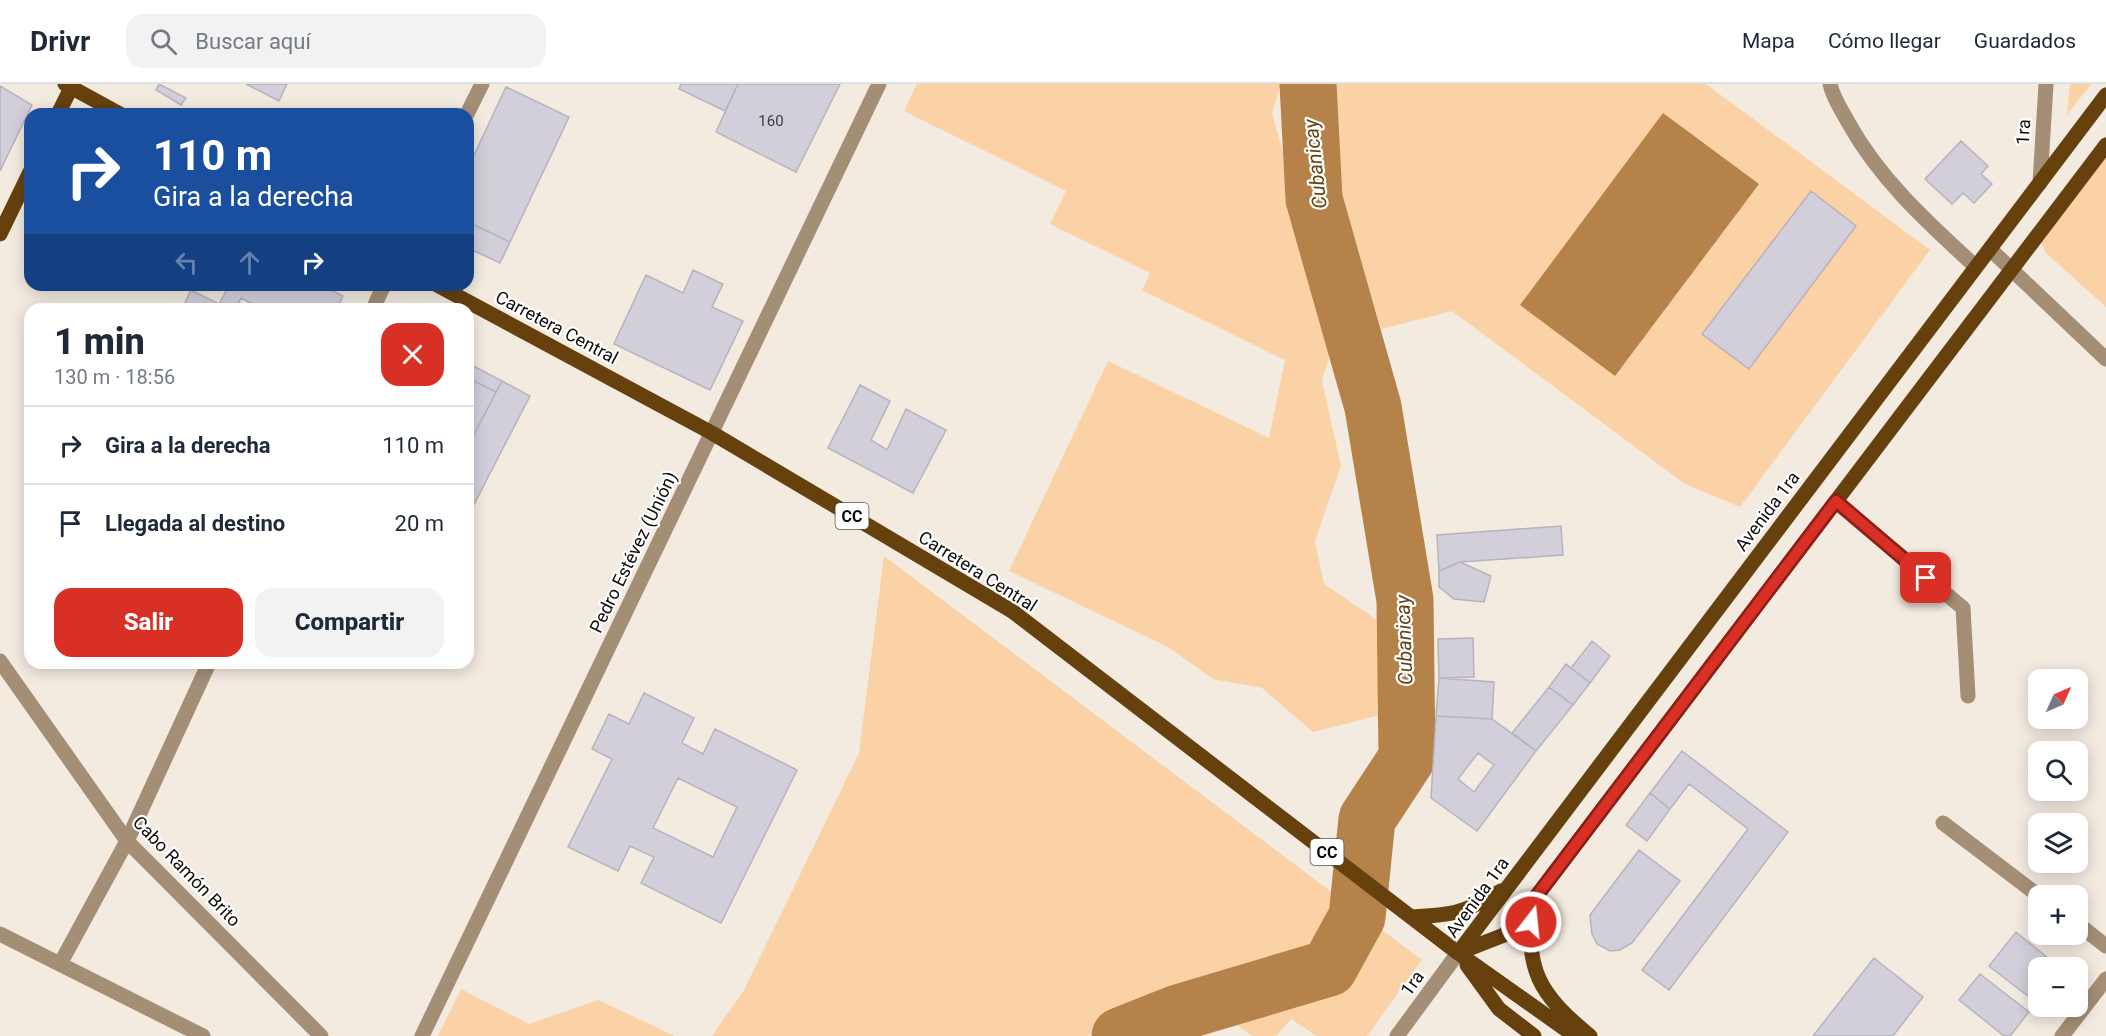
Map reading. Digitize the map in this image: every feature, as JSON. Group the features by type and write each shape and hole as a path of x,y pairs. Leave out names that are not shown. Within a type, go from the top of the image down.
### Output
{"main road":[{"path":"60,108 70,85 110,108"},
{"name":"Avenida 1ra","path":"1458,953 2106,95"},
{"name":"Avenida 1ra","path":"1458,953 1504,935 1532,902 2106,145"},
{"path":"0,234 24,184"},
{"name":"Carretera Central","path":"447,291 470,303"},
{"name":"Carretera Central","path":"474,305 712,433 1012,611 1458,953 1575,1036"},
{"path":"1411,917 1450,916 1473,908 1508,887"},
{"path":"1532,902 1529,941 1533,967 1550,998 1590,1036"},
{"name":"Carretera Central","path":"1458,953 1499,1008 1534,1036"}],"street":[{"path":"470,108 482,84"},
{"name":"Pedro Estévez (Unión)","path":"422,1036 879,84"},
{"path":"1830,84 1852,129 1875,164 1905,200 1976,267"},
{"name":"1ra","path":"2040,183 2046,84"},
{"path":"1990,249 2106,359"},
{"path":"1836,501 1963,608 1968,696"},
{"name":"Cabo Ramón Brito","path":"0,661 127,841 321,1036"},
{"path":"60,964 127,841 206,669"},
{"path":"1943,823 2028,888"},
{"path":"2088,932 2106,946"},
{"path":"0,934 203,1036"},
{"name":"1ra","path":"1397,1036 1458,953"},
{"path":"2062,1036 2106,979"}],"shaded area":[{"path":"917,84 1281,84 1272,113 1292,185 1311,290 1332,348 1322,381 1341,466 1315,541 1324,584 1380,622 1392,674 1384,714 1313,732 1262,688 1213,679 1170,648 1009,571 1108,361 1269,438 1285,360 1142,290 1150,273 1050,224 1066,191 904,111"},
{"path":"1330,84 1706,84 1930,250 1740,507 1685,484 1452,311 1381,329 1339,186"},
{"path":"2070,84 2091,84 2067,115"},
{"path":"1663,113 1759,184 1615,376 1520,305"},
{"path":"2106,155 2106,307 2046,253 2041,242"},
{"path":"884,556 1422,960 1367,1036 1316,1036 1291,1019 1276,1036 1252,1036 1195,993 1087,1036 712,1036 744,990 859,753"},
{"path":"461,989 529,1024 598,1000 675,1036 438,1036"}],"building":[{"path":"159,84 186,98 181,105 156,90"},
{"path":"246,84 287,84 279,101"},
{"path":"681,84 738,84 725,111 679,89"},
{"path":"738,84 840,84 796,172 716,132"},
{"path":"0,86 32,105 31,108 24,108 24,122 0,171"},
{"path":"506,87 569,117 510,242 474,225 474,155"},
{"path":"1961,141 1988,166 1981,174 1992,184 1974,203 1963,193 1952,204 1925,179"},
{"path":"1811,191 1856,226 1749,369 1702,334"},
{"path":"474,225 510,242 500,263 474,251"},
{"path":"693,270 723,284 712,307 743,321 710,390 614,344 646,275 683,293"},
{"path":"191,291 217,303 185,303"},
{"path":"226,291 333,291 343,296 340,303 251,303 241,298 239,303 220,303"},
{"path":"474,366 502,381 496,392 474,381"},
{"path":"474,381 496,392 474,434"},
{"path":"502,381 530,396 474,504 474,435"},
{"path":"860,385 890,401 871,440 887,450 906,409 946,430 913,493 828,448"},
{"path":"1561,526 1563,555 1460,562 1439,571 1437,535"},
{"path":"1460,562 1491,576 1484,602 1454,599 1439,587 1439,571"},
{"path":"1473,638 1474,677 1439,678 1438,639"},
{"path":"1592,641 1610,656 1590,683 1571,668"},
{"path":"1566,664 1590,683 1573,705 1549,687"},
{"path":"1439,678 1494,682 1492,719 1436,716"},
{"path":"1549,687 1573,705 1536,751 1512,733"},
{"path":"644,693 694,718 682,743 703,754 715,729 797,770 721,923 641,883 654,857 630,846 618,871 568,847 612,759 592,749 609,714 629,724","holes":["678,778 737,807 713,857 653,828"]},
{"path":"1436,716 1492,719 1536,751 1477,831 1431,798","holes":["1478,753 1494,765 1474,792 1458,779"]},
{"path":"1682,751 1788,832 1669,990 1642,970 1748,829 1689,784 1670,809 1650,793"},
{"path":"1650,793 1670,809 1647,841 1626,825"},
{"path":"1639,850 1680,881 1632,943 1620,950 1610,951 1597,944 1592,934 1590,915"},
{"path":"2016,932 2028,942 2028,945 2032,945 2047,957 2028,957 2028,996 1989,966"},
{"path":"1874,958 1923,997 1893,1036 1813,1036"},
{"path":"1980,974 2028,1013 2010,1036 2004,1036 1959,1000"}],"waterway":[{"name":"Cubanicay","path":"1120,1036 1178,1013 1329,968 1357,917 1367,819 1407,758 1405,600 1373,407 1314,199 1308,84"}],"route":[{"path":"1531,922 1532,902 1836,501 1926,578"}]}
